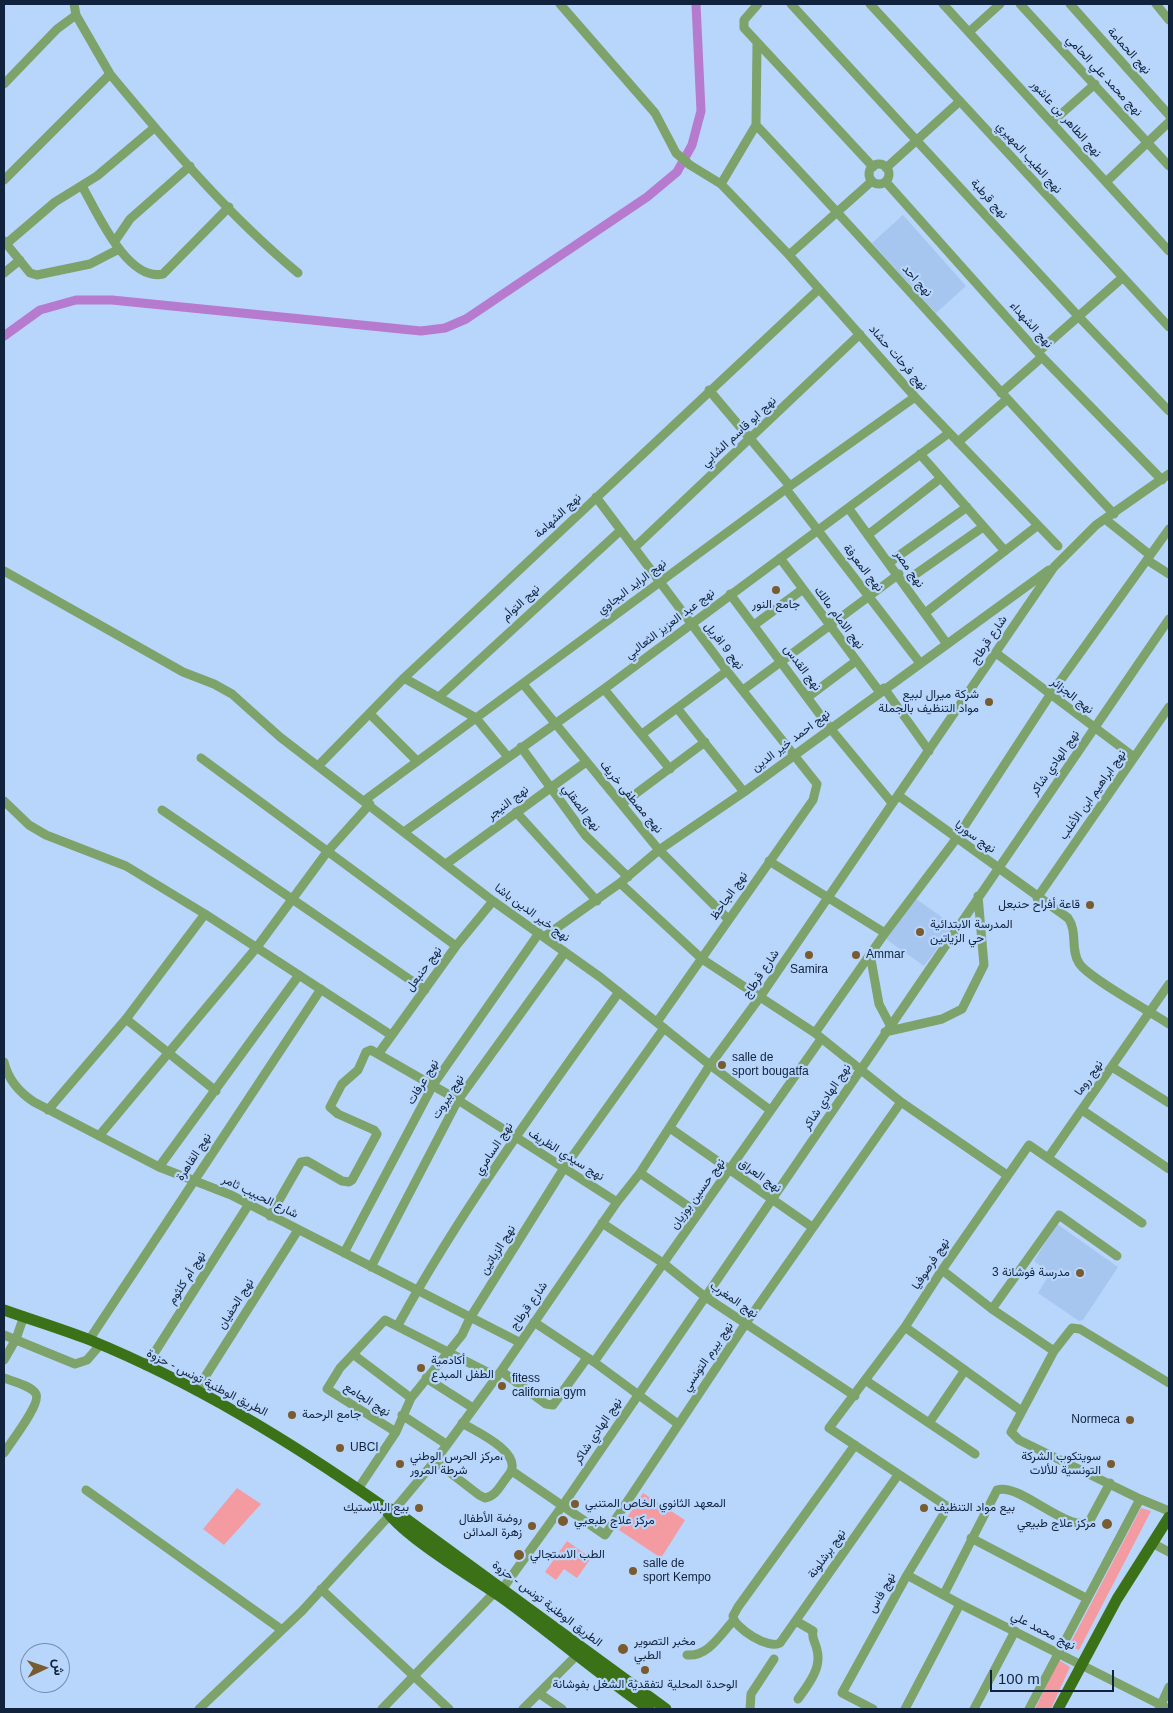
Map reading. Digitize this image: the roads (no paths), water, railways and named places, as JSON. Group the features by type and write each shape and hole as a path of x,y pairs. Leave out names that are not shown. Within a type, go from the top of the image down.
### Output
{"main road":[{"name":"الطريق الوطنية تونس - حزوة","path":"4,1310 95,1342 242,1415 358,1489 389,1511 428,1547 498,1590 666,1709"},
{"path":"1058,1709 1080,1664 1117,1599 1169,1517"},
{"name":"الطريق الوطنية تونس - حزوة","path":"498,1590 576,1656 649,1709"}],"street":[{"path":"74,4 76,15 110,74 154,128 274,253 298,273"},
{"name":"نهج فرحات حشاد","path":"560,4 655,113 676,153 690,165 721,184 789,255 915,397 1058,546"},
{"path":"758,4 744,20 744,28 873,167"},
{"name":"نهج قرطبة","path":"791,4 918,138 1079,317 1169,411"},
{"name":"نهج الطيب المهيري","path":"870,4 1169,328"},
{"name":"نهج الطاهر بن عاشور","path":"943,4 1169,251"},
{"path":"969,32 1000,4"},
{"name":"نهج محمد علي الحامي","path":"1020,4 1169,166"},
{"name":"نهج الحمامة","path":"1070,4 1169,116"},
{"path":"1156,4 1168,17"},
{"path":"4,84 57,29 76,15"},
{"path":"721,184 756,125 757,44"},
{"path":"4,180 110,74"},
{"path":"1052,122 1095,84"},
{"path":"886,168 960,100"},
{"path":"1106,182 1169,122"},
{"name":"نهج احد","path":"756,125 838,212 1003,396 1114,514"},
{"path":"154,128 112,165 55,202 5,242 30,273 43,275 94,263 117,245 130,219 190,166"},
{"path":"872,181 879,184 886,182 889,175 886,168 880,165 873,167"},
{"path":"872,181 870,174 873,167"},
{"path":"789,255 872,181"},
{"name":"نهج الشهداء","path":"886,182 1040,355 1162,480"},
{"path":"82,186 117,245 134,266 154,275 163,274 229,207"},
{"path":"4,273 20,260"},
{"path":"958,442 1040,355 1122,278"},
{"name":"نهج الشهامة","path":"319,765 404,678 709,390 819,289"},
{"name":"نهج ابو قاسم الشابي","path":"634,548 860,334"},
{"name":"نهج المعرفة","path":"709,390 788,487 816,531 870,597 920,663"},
{"name":"نهج الرايد البجاوي","path":"100,1136 167,1052 256,947 367,802 417,761 524,684 788,487 915,397"},
{"name":"نهج عبد العزيز الثعالبي","path":"404,832 604,689 949,433"},
{"path":"920,454 1005,551"},
{"name":"شارع قرطاج","path":"199,1709 282,1630 321,1589 434,1461 499,1374 519,1342 602,1223 640,1173 710,1065 760,997 1054,566 1105,520 1169,474"},
{"path":"869,534 941,478"},
{"name":"نهج 9 افريل","path":"596,497 727,671 817,784"},
{"path":"890,562 967,506"},
{"name":"نهج مصر","path":"849,509 899,574 903,583 947,644"},
{"path":"1105,520 1169,574"},
{"path":"925,613 1037,526"},
{"path":"903,583 983,527"},
{"name":"نهج حسين بوزيان","path":"499,1374 546,1404 553,1405 591,1360 730,1170 884,933 956,839 1050,695 1169,529"},
{"name":"نهج التوأم","path":"440,696 621,530"},
{"name":"نهج الامام مالك","path":"780,558 856,661 882,690 929,751"},
{"name":"نهج احمد خير الدين","path":"541,935 596,901 659,850 744,792 1054,566"},
{"name":"نهج خير الدين باشا","path":"4,571 183,672 224,689 280,737 367,802 492,901 619,992 770,1110"},
{"path":"743,690 829,624 870,597 899,574"},
{"path":"754,625 803,589"},
{"name":"نهج القدس","path":"730,594 830,728 892,803"},
{"name":"نهج الهادي شاكر","path":"382,1709 498,1590 562,1506 1169,619"},
{"name":"نهج الجزائر","path":"996,653 1094,729 1134,757"},
{"path":"808,697 856,661"},
{"path":"642,734 727,671"},
{"path":"404,678 440,696 476,718 508,757"},
{"name":"نهج مصطفى خريف","path":"524,684 659,850 728,919"},
{"path":"604,689 670,769"},
{"name":"نهج ابراهيم ابن الأغلب","path":"1037,898 1169,707"},
{"path":"676,708 744,792"},
{"path":"370,714 417,761"},
{"path":"622,804 705,742"},
{"name":"نهج الصقلي","path":"521,747 586,836 628,877"},
{"path":"201,758 456,946"},
{"name":"نهج النيجر","path":"446,864 586,762"},
{"name":"نهج الجاحظ","path":"661,1025 728,919 813,800 817,784"},
{"name":"نهج سوريا","path":"898,796 1071,922 1074,927 1076,956 1080,964 1096,978 1169,1024"},
{"path":"4,801 13,812 38,830 70,845 126,866 206,914 391,1035"},
{"path":"162,810 425,990"},
{"path":"516,812 596,901"},
{"path":"769,861 884,933"},
{"path":"620,883 702,959 818,1036 901,1102 1007,1175"},
{"path":"870,954 879,1004 887,1029 942,1020 962,1008 984,965 978,896"},
{"name":"نهج حنبعل","path":"270,1216 301,1162 307,1162 342,1181 349,1182 352,1180 377,1134 374,1130 338,1114 330,1107 342,1084 358,1070 366,1052 368,1050 376,1052 391,1035 456,946 492,901"},
{"path":"48,1110 126,1019 206,914"},
{"name":"نهج عرفات","path":"344,1253 433,1085 541,935"},
{"name":"نهج بيروت","path":"371,1267 458,1100 565,952"},
{"path":"159,1167 299,975"},
{"name":"نهج روما","path":"1048,1158 1169,984"},
{"name":"نهج القاهرة","path":"16,1339 76,1364 87,1360 95,1342 194,1181 320,989"},
{"name":"نهج السامري","path":"398,1325 416,1291 516,1138 619,992"},
{"path":"126,1019 216,1091"},
{"name":"نهج الزياتين","path":"358,1489 396,1432 411,1398 462,1335 470,1318 564,1168 661,1025"},
{"name":"نهج سيدي الظريف","path":"376,1052 458,1100 617,1202"},
{"name":"شارع الحبيب ثامر","path":"4,1062 12,1081 20,1093 48,1110 159,1167 249,1204 519,1342"},
{"path":"1112,1067 1169,1103"},
{"name":"نهج بيرم التونسي","path":"512,1470 605,1534 746,1323 901,1102"},
{"path":"1082,1110 1169,1169"},
{"name":"نهج العراق","path":"670,1128 812,1227"},
{"name":"نهج فرصوفيا","path":"855,1445 829,1428 855,1396 905,1327 942,1270 1029,1145 1048,1158"},
{"path":"1048,1158 1142,1223"},
{"path":"640,1173 698,1213"},
{"name":"نهج أم كلثوم","path":"146,1366 249,1204"},
{"path":"992,1309 1058,1215 1117,1256"},
{"name":"نهج المغرب","path":"602,1223 663,1264 704,1296 855,1396"},
{"name":"نهج الحفيان","path":"196,1391 298,1230"},
{"path":"942,1270 992,1309 1054,1350"},
{"path":"4,1360 16,1339 24,1316"},
{"name":"نهج الجامع","path":"396,1432 327,1389 340,1368 385,1320 398,1325"},
{"path":"534,1322 591,1360 636,1396 678,1424"},
{"path":"398,1325 448,1354 499,1374"},
{"path":"905,1327 1020,1410"},
{"path":"1169,1383 1080,1329 1072,1328 1054,1350 1011,1428 1013,1435 1140,1499 1169,1511"},
{"path":"4,1335 16,1339"},
{"path":"354,1355 411,1398"},
{"path":"929,1423 965,1370"},
{"path":"4,1378 32,1390 36,1393 37,1398 33,1408 4,1453"},
{"path":"426,1378 473,1408"},
{"path":"865,1380 976,1454"},
{"path":"402,1415 446,1444"},
{"path":"434,1461 474,1492 485,1498 496,1493 512,1470 512,1461 509,1454 462,1423"},
{"path":"688,1655 698,1655 706,1650 734,1621 733,1616 738,1607 855,1445 898,1475"},
{"name":"نهج فاس","path":"873,1709 842,1693 907,1574 948,1508 898,1475"},
{"name":"نهج برشلونة","path":"734,1621 768,1645 775,1646 780,1643 898,1475"},
{"path":"944,1594 997,1490 1008,1490 1069,1520 1085,1524 1089,1522 1110,1483"},
{"path":"86,1490 282,1630"},
{"path":"1029,1709 1140,1499"},
{"path":"971,1538 1086,1598"},
{"path":"1152,1544 1169,1552"},
{"name":"نهج محمد علي","path":"907,1574 960,1604 1058,1652 1163,1708"},
{"path":"321,1589 449,1709"},
{"path":"905,1709 960,1604"},
{"path":"796,1621 813,1631 812,1635 818,1651 815,1674 798,1700"},
{"path":"974,1709 1016,1631"},
{"path":"523,1709 576,1656"},
{"path":"750,1709 751,1694 774,1659"},
{"path":"1163,1708 1169,1687"},
{"path":"540,1694 562,1709"}],"waterway":[{"path":"4,336 40,310 76,300 112,300 421,331 445,328 466,319 647,197 677,172 692,145 701,111 696,4"}],"place":[{"name":"جامع النور","path":"776,590"},
{"name":"شركة ميرال لبيع مواد التنظيف بالجملة","path":"989,702"},
{"name":"قاعة أفراح حنبعل","path":"1090,905"},
{"name":"المدرسة الابتدائية حي الزياتين","path":"920,932"},
{"name":"Samira","path":"809,955"},
{"name":"Ammar","path":"856,955"},
{"name":"salle de sport bougatfa","path":"722,1065"},
{"name":"مدرسة فوشانة 3","path":"1080,1273"},
{"name":"أكادمية الطفل المبدع","path":"421,1368"},
{"name":"fitess california gym","path":"502,1386"},
{"name":"جامع الرحمة","path":"292,1415"},
{"name":"Normeca","path":"1130,1420"},
{"name":"UBCI","path":"340,1448"},
{"name":"مركز الحرس الوطني، شرطة المرور","path":"400,1464"},
{"name":"سويتكوب الشركة التونسية للألات","path":"1111,1464"},
{"name":"المعهد الثانوي الخاص المتنبي","path":"575,1504"},
{"name":"بيع البلاستيك","path":"419,1508"},
{"name":"بيع مواد التنظيف","path":"924,1508"},
{"name":"مركز علاج طبعيي","path":"563,1521"},
{"name":"مركز علاج طبيعي","path":"1107,1524"},
{"name":"روضة الأطفال زهرة المدائن","path":"532,1526"},
{"name":"الطب الاستجالي","path":"519,1555"},
{"name":"salle de sport Kempo","path":"633,1571"},
{"name":"مخبر التصوير الطبي","path":"623,1649"},
{"name":"الوحدة المحلية لتفقدية الشغل بفوشانة","path":"645,1670"}]}
